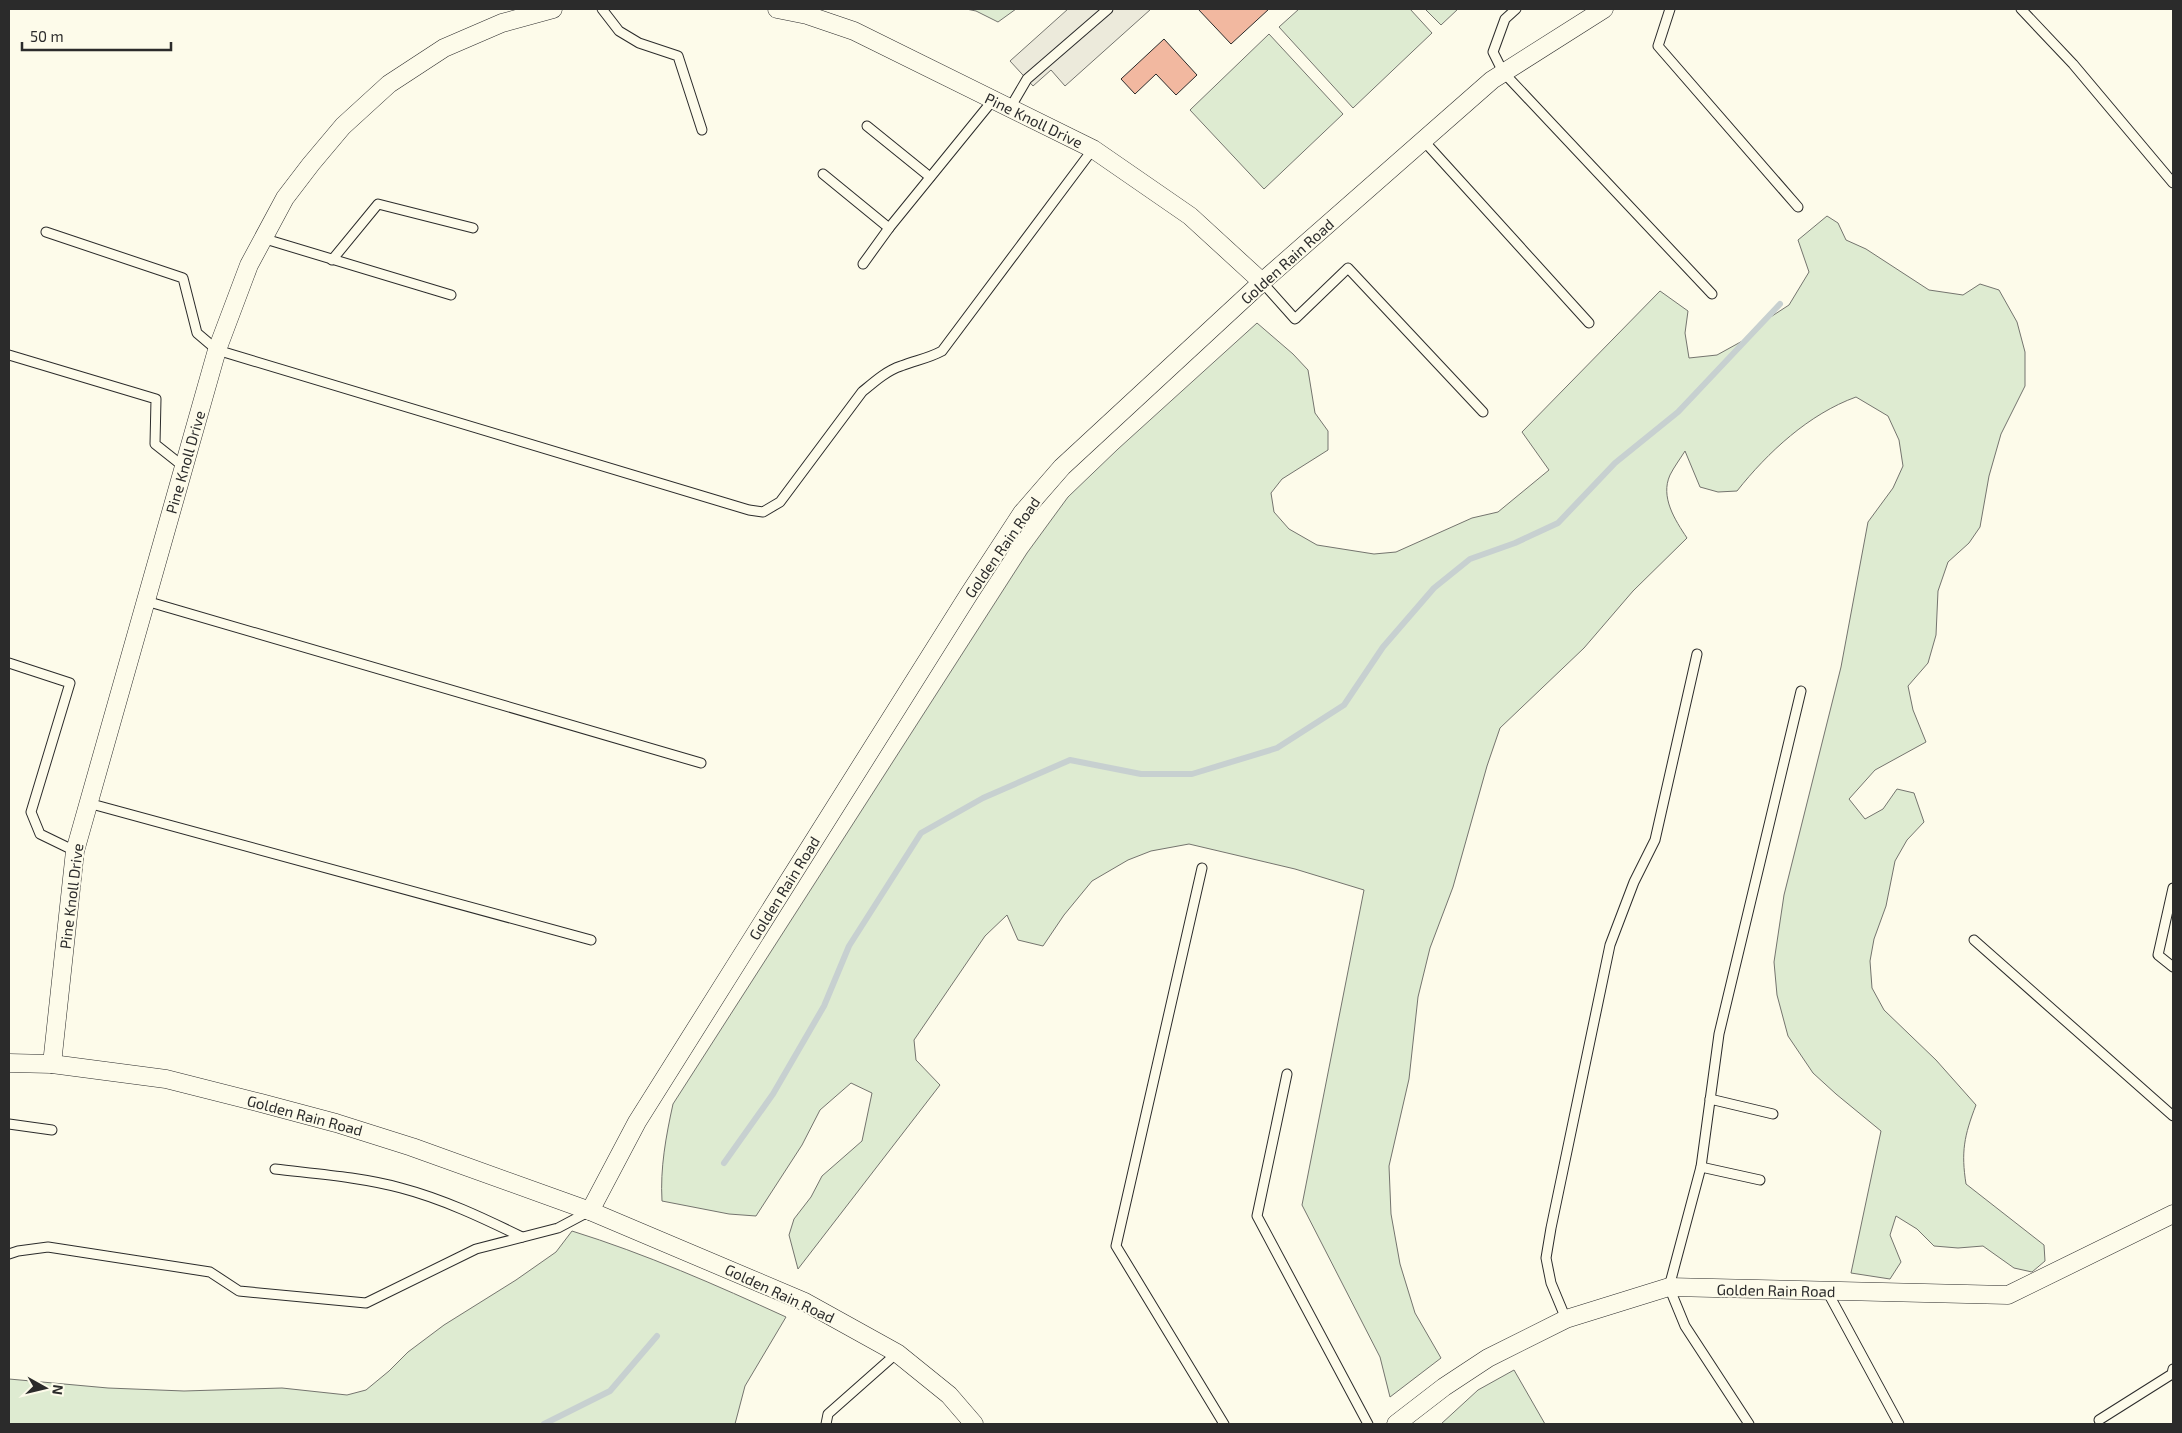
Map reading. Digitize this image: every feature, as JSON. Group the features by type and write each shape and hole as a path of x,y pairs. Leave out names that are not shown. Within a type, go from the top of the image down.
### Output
{"street":[{"name":"Pine Knoll Drive","path":"52,1064 74,851 217,350 237,294 262,238 285,198 311,164 343,126 388,84 444,48 502,23 553,9"},
{"name":"Pine Knoll Drive","path":"777,9 807,16 854,31 1093,149 1190,216 1262,282"},
{"name":"Golden Rain Road","path":"590,1210 636,1122 1022,513 1062,467 1262,282 1423,140 1503,72 1604,9"},
{"name":"Golden Rain Road","path":"9,1063 52,1064 166,1079 336,1123 412,1147 590,1210 805,1302 897,1353 949,1395 974,1424"},
{"name":"Golden Rain Road","path":"1396,1424 1444,1387 1488,1358 1566,1318 1669,1288 2008,1295 2173,1214"}],"lane":[{"path":"602,9 619,31 639,43 678,56 702,130"},
{"path":"1010,108 1027,79 1108,9"},
{"path":"1516,9 1505,19 1493,52 1503,72 1712,294"},
{"path":"1670,9 1658,46 1798,207"},
{"path":"2020,9 2073,64 2173,182"},
{"path":"863,264 889,228 994,100"},
{"path":"867,126 930,177"},
{"path":"1423,140 1589,323"},
{"path":"46,232 183,278 197,334 217,350 740,507 763,512 780,502 862,392 880,377 901,366 926,360 942,351 1093,149"},
{"path":"823,174 889,228"},
{"path":"332,260 378,204 472,228"},
{"path":"262,238 451,295"},
{"path":"1262,282 1296,319 1348,268 1483,412"},
{"path":"9,355 156,399 156,444 184,467"},
{"path":"146,601 701,763"},
{"path":"1566,1318 1552,1283 1546,1258 1551,1228 1610,945 1634,882 1655,840 1697,654"},
{"path":"9,664 70,683 31,812 40,834 74,851"},
{"path":"1749,1424 1685,1326 1669,1288 1701,1167 1719,1034 1801,691"},
{"path":"88,803 591,940"},
{"path":"1202,868 1116,1246 1224,1424"},
{"path":"2173,888 2158,955 2173,967"},
{"path":"1974,940 2173,1116"},
{"path":"1287,1074 1258,1216 1368,1424"},
{"path":"1710,1099 1772,1114"},
{"path":"9,1124 52,1130"},
{"path":"1701,1167 1760,1180"},
{"path":"275,1169 370,1181 401,1188 471,1212 522,1237"},
{"path":"9,1254 48,1247 210,1272 239,1291 366,1303 476,1249 558,1228 590,1210"},
{"path":"1827,1291 1899,1424"},
{"path":"826,1424 828,1414 897,1353"},
{"path":"2099,1420 2172,1374 2173,1369"}],"green space":[{"path":"966,9 1016,9 998,22 976,11"},
{"path":"1299,9 1410,9 1432,33 1353,108 1279,27"},
{"path":"1425,9 1458,9 1441,25"},
{"path":"1269,34 1343,114 1264,189 1190,110"},
{"path":"1827,216 1838,223 1846,240 1866,249 1929,290 1963,295 1980,284 1999,290 2017,322 2025,352 2025,386 2001,434 1989,476 1980,527 1969,543 1948,562 1938,591 1936,635 1928,663 1908,686 1913,710 1926,742 1875,770 1849,799 1865,819 1883,809 1897,789 1914,793 1924,822 1907,840 1895,861 1886,906 1874,939 1870,961 1872,988 1884,1010 1936,1060 1976,1105 1965,1144 1966,1184 2044,1245 2045,1261 2032,1272 2014,1268 1983,1246 1958,1248 1934,1246 1917,1229 1896,1216 1890,1235 1901,1262 1890,1279 1851,1273 1881,1131 1813,1073 1788,1036 1777,995 1774,962 1784,895 1841,667 1868,522 1893,488 1903,466 1899,440 1888,416 1856,397 1822,413 1806,424 1762,462 1737,491 1718,492 1700,487 1685,451 1670,475 1667,483 1667,492 1670,508 1687,538 1633,591 1584,648 1500,728 1487,766 1453,887 1430,948 1418,997 1409,1079 1389,1166 1391,1214 1400,1264 1415,1313 1441,1358 1390,1397 1380,1357 1302,1205 1364,890 1295,869 1189,844 1151,851 1128,860 1092,881 1064,915 1043,946 1018,940 1007,915 985,936 914,1040 916,1060 940,1085 798,1269 789,1235 794,1219 811,1197 822,1176 862,1141 872,1093 851,1083 820,1110 802,1145 756,1216 729,1214 662,1201 664,1152 673,1104 1027,553 1068,497 1257,323 1293,354 1308,370 1315,413 1328,431 1328,450 1282,479 1271,493 1274,512 1289,529 1317,545 1374,554 1396,552 1472,518 1498,512 1549,470 1522,432 1660,291 1688,311 1685,333 1689,358 1717,355 1746,339 1769,318 1789,305 1809,272 1798,240"},
{"path":"572,1231 654,1260 786,1317 745,1386 735,1424 9,1424 9,1379 108,1388 184,1391 282,1388 347,1395 366,1390 408,1352 444,1325 516,1280 556,1252"},
{"path":"1514,1370 1545,1424 1441,1424 1478,1390"}],"shaded area":[{"path":"1068,9 1151,9 1065,86 1051,70 1033,86 1010,61"}],"building":[{"path":"1198,9 1269,9 1231,44"},
{"path":"1164,39 1197,75 1176,95 1156,74 1135,94 1121,79"}],"waterway":[{"path":"724,1163 773,1094 824,1006 849,946 921,833 983,798 1070,760 1141,774 1192,774 1277,748 1344,705 1383,647 1434,588 1470,559 1515,543 1558,523 1615,463 1678,412 1780,304"},
{"path":"544,1424 610,1391 657,1336"}]}
